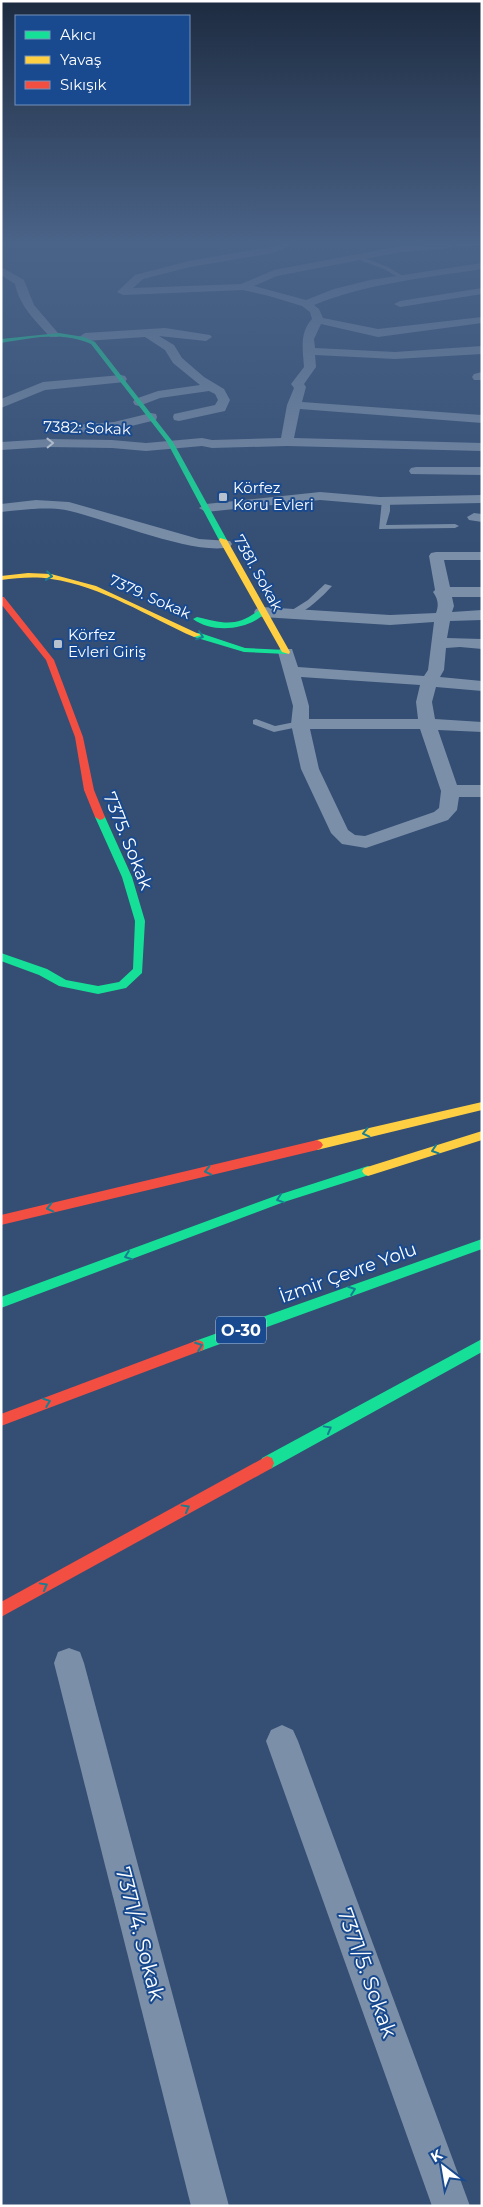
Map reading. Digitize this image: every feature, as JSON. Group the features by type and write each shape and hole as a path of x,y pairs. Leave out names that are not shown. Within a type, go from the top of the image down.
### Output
{"main road":[{"name":"7381. Sokak","path":"93,344 172,445 262,612 286,652"},
{"path":"44,564 82,572"},
{"name":"7379. Sokak","path":"1,570 1,577 17,574 34,574 62,578 91,587 195,634 244,650 286,652"},
{"name":"7375. Sokak","path":"1,600 50,660 79,737 89,790 106,833 127,877 140,921 138,970 122,985 98,990 63,983 43,972 1,957"},
{"name":"7379. Sokak","path":"185,614 210,624 225,627 248,623 257,619 262,612"},
{"path":"1,1220 482,1106"},
{"path":"1,1303 282,1198 482,1135"},
{"name":"İzmir Çevre Yolu","path":"1,1420 122,1373 482,1244"},
{"path":"1,1610 482,1345"}],"street":[{"path":"164,344 170,348 177,360 220,392 224,400 223,406 215,410 179,417"},
{"path":"287,442 293,405 300,387 298,384 310,366 308,344"},
{"path":"308,351 387,355 451,354 482,350"},
{"path":"1,404 43,386 121,379"},
{"path":"139,402 158,395 211,387"},
{"path":"293,405 482,419"},
{"name":"7382: Sokak","path":"1,435 61,429 103,428 136,423 151,418"},
{"name":"7382: Sokak","path":"1,446 49,443 146,447 202,442 212,444 287,442 482,447"},
{"path":"416,471 482,471"},
{"path":"206,508 320,496 338,499 386,500 482,499"},
{"path":"1,508 36,504 69,506 198,543 225,544"},
{"path":"286,652 302,706 300,724 310,769 340,834 345,839 355,842 366,842 441,816 448,810 450,791 427,724 424,702 429,681 436,670 446,606 441,592 436,556 482,556"},
{"path":"441,592 482,592"},
{"path":"262,612 390,620 482,615"},
{"path":"439,644 460,642 482,644"},
{"path":"292,672 366,675 482,686"},
{"path":"300,724 427,724 482,727"},
{"path":"450,791 482,791"},
{"name":"7371/4. Sokak","path":"69,1663 210,2206"},
{"name":"7371/5. Sokak","path":"282,1741 451,2206"}],"lane":[{"path":"386,500 386,512 382,527 456,526"},
{"path":"292,614 312,602 328,586"},
{"path":"256,722 274,728 300,724"}],"traffic: fast":[{"path":"94,344 170,442 223,540"},
{"path":"197,619 231,626 247,622 262,612"},
{"path":"197,635 244,650 286,652"},
{"path":"1,957 43,972 63,983 98,990 122,985 138,970 140,921 127,877 100,817"},
{"path":"1,1303 282,1198 368,1171"},
{"path":"198,1346 482,1244"},
{"path":"267,1463 482,1345"}],"traffic: slow":[{"path":"223,540 286,652"},
{"path":"1,578 28,575 51,576 72,581 115,597 197,635"},
{"path":"317,1145 482,1106"},
{"path":"368,1171 482,1135"}],"traffic: jam":[{"path":"1,599 50,660 79,737 89,790 100,817"},
{"path":"1,1220 317,1145"},
{"path":"1,1420 198,1346"},
{"path":"1,1610 267,1463"}],"place":[{"name":"Körfez Koru Evleri","path":"223,497"},
{"name":"Körfez Evleri Giriş","path":"58,644"}]}
